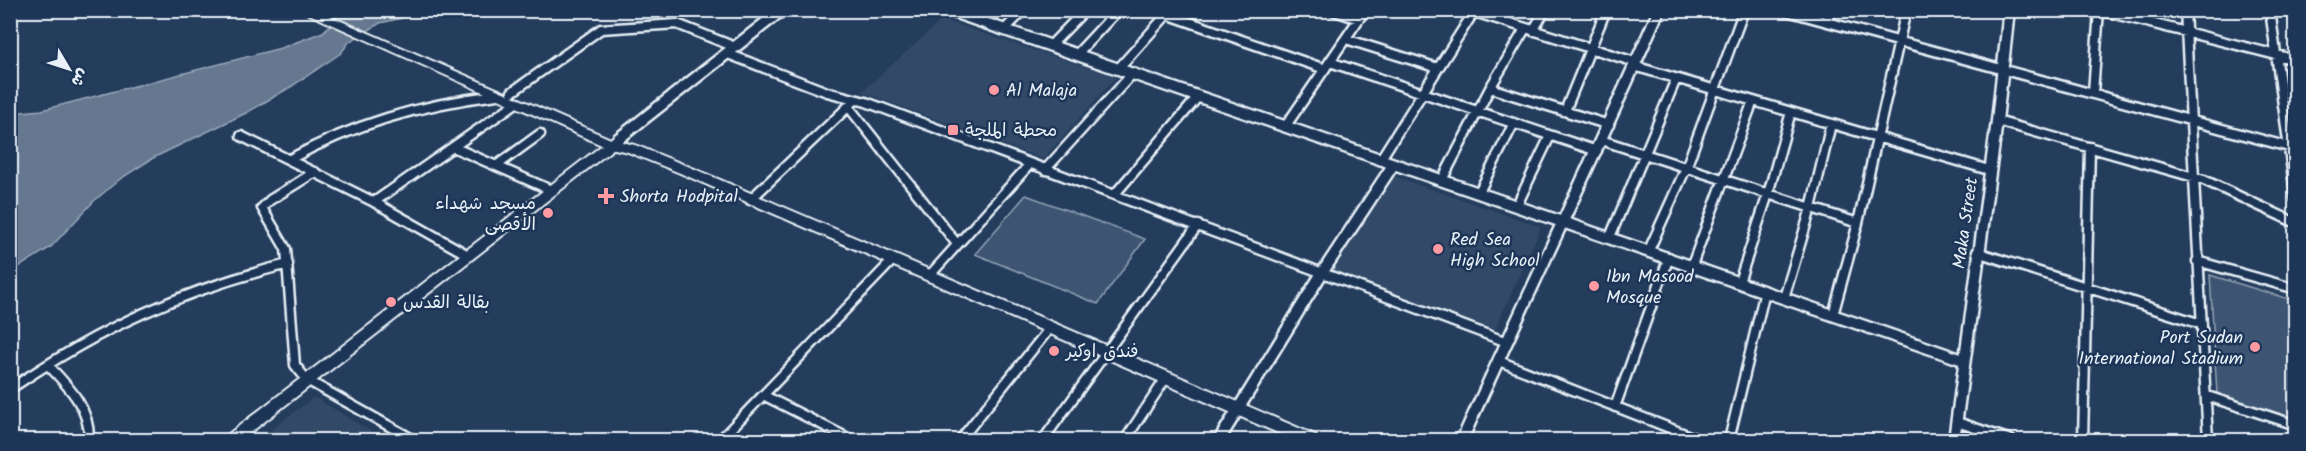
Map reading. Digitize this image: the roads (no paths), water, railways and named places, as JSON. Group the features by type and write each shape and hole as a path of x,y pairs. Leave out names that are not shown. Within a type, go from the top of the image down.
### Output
{"highway":[{"path":"305,10 327,13 371,35 617,143 892,261 930,275 1309,441"},
{"path":"447,68 497,95 514,97"}],"main road":[{"path":"231,441 551,190 617,143"}],"street":[{"path":"617,143 782,10"},
{"path":"947,10 1393,165 1517,204 1964,360"},
{"path":"1005,29 1024,10"},
{"path":"1051,45 1085,10"},
{"path":"1077,54 1118,10"},
{"path":"1155,10 1422,92 1550,136 1646,155 1858,223"},
{"path":"1332,10 1359,19"},
{"path":"1285,127 1365,10"},
{"path":"1533,31 1545,10"},
{"path":"1565,111 1606,10"},
{"path":"1462,441 1562,220 1609,125 1659,10"},
{"path":"1649,250 1686,168 1744,10"},
{"path":"1783,10 2292,148"},
{"path":"1827,22 1830,10"},
{"path":"1833,315 1858,223 1906,10"},
{"name":"Maka Street","path":"1954,441 1977,252 1997,121 2009,10"},
{"path":"2093,93 2099,10 2295,60"},
{"path":"2186,10 2197,261 2208,441"},
{"path":"2270,10 2274,55 2292,148 2295,200"},
{"path":"1380,160 1472,11 1715,91 1989,170"},
{"path":"1119,68 1169,13"},
{"path":"374,202 453,147 601,29 677,24 827,92 856,99 1115,194 1507,342"},
{"path":"1442,180 1524,29"},
{"path":"1346,39 1438,68"},
{"path":"1046,170 1133,73"},
{"path":"1610,237 1676,79"},
{"path":"1490,88 1609,125"},
{"path":"290,159 331,137 387,117 448,101 497,95"},
{"path":"1115,194 1198,97"},
{"path":"750,200 856,99"},
{"path":"1692,265 1753,101"},
{"path":"848,106 957,244"},
{"path":"1739,282 1768,194 1791,112"},
{"path":"1997,121 2194,176 2295,223"},
{"path":"1479,192 1514,123"},
{"path":"1784,298 1811,208 1831,124"},
{"path":"496,166 540,134"},
{"path":"241,136 374,202 468,255"},
{"path":"1517,204 1550,136"},
{"path":"453,147 551,190"},
{"path":"2083,441 2090,147"},
{"path":"930,275 1030,164"},
{"path":"1219,441 1322,273 1393,165"},
{"path":"315,172 264,204 262,208 286,249 295,365 308,380 414,441"},
{"path":"1043,441 1198,225"},
{"path":"1977,252 2201,324"},
{"path":"1615,407 1669,257"},
{"path":"720,441 892,261"},
{"path":"2197,261 2295,290"},
{"path":"10,389 128,320 180,296 215,283 288,264"},
{"path":"1729,441 1765,291"},
{"path":"960,441 1049,329"},
{"path":"1499,361 1700,441"},
{"path":"48,365 74,394 87,414 90,426 89,441"},
{"path":"1125,441 1166,378"},
{"path":"763,395 852,441"},
{"path":"2207,396 2295,425"},
{"path":"1957,422 2011,441"}],"place":[{"name":"Al Malaja","path":"994,90"},
{"name":"محطة الملجة","path":"953,130"},
{"name":"Shorta Hodpital","path":"606,196"},
{"name":"مسجد شهداء الأقصى","path":"548,213"},
{"name":"Red Sea High School","path":"1438,249"},
{"name":"Ibn Masood Mosque","path":"1594,286"},
{"name":"بقالة القدس","path":"391,302"},
{"name":"Port Sudan International Stadium","path":"2255,347"},
{"name":"فندق اوكير","path":"1054,351"}]}
